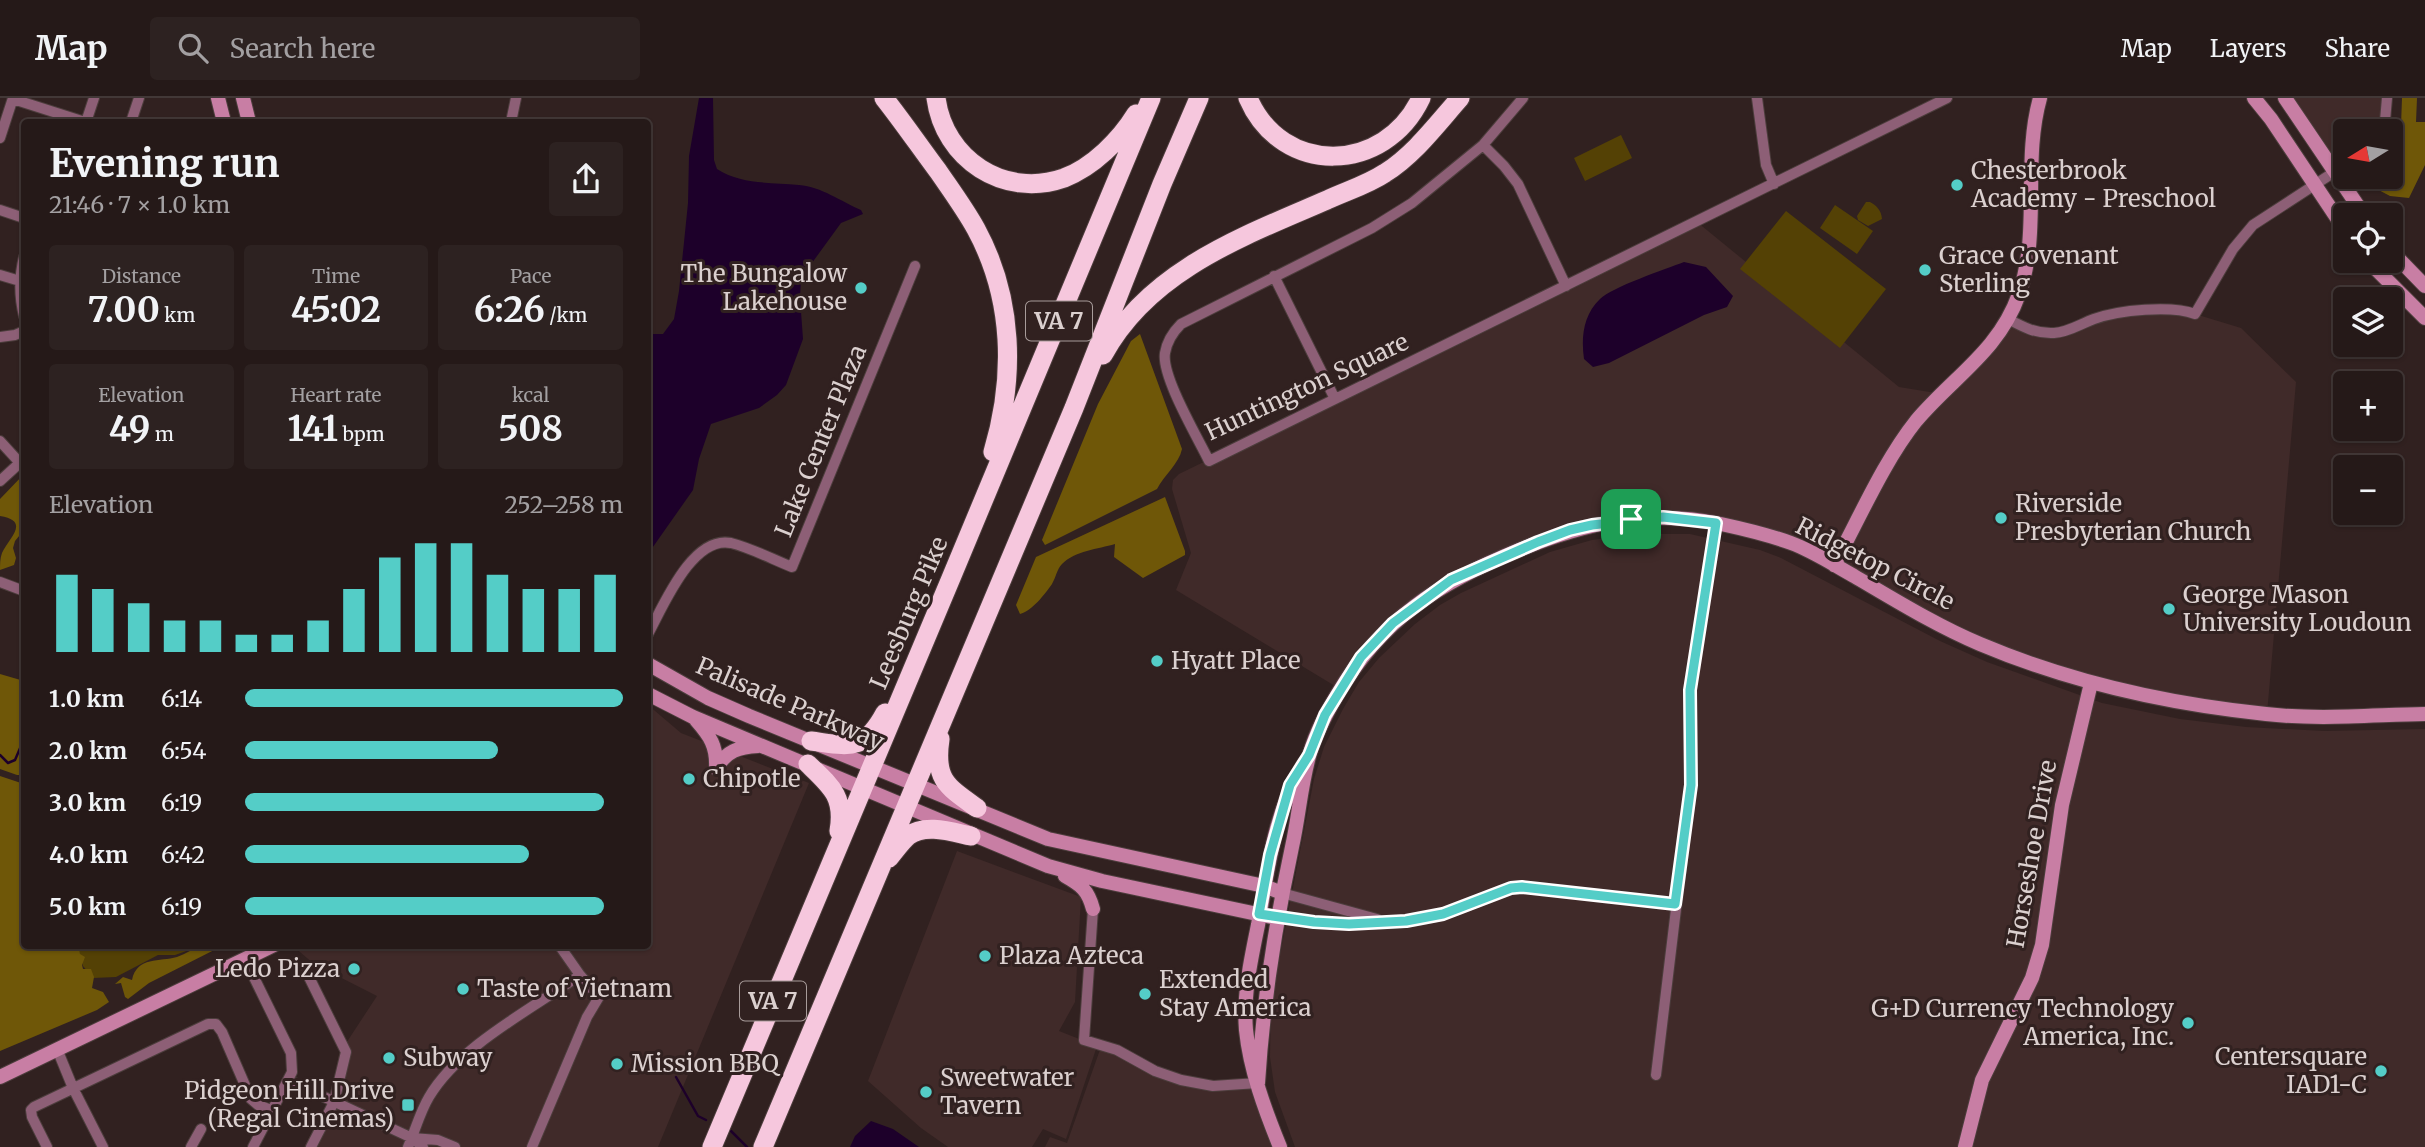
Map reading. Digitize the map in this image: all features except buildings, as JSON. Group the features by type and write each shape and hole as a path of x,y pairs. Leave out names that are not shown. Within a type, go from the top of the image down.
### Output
{"highway":[{"path":"884,98 977,231 989,257 1004,308 1009,355 1005,403 965,544"},
{"path":"936,98 946,132 960,153 975,166 999,178 1033,184 1065,178 1092,161 1119,137 1145,98"},
{"name":"Leesburg Pike","path":"712,1147 1151,98"},
{"name":"VA 7","path":"763,1147 1074,408 1147,221 1199,98"},
{"path":"1248,98 1260,120 1284,142 1304,151 1336,156 1357,153 1387,140 1410,118 1420,98"},
{"path":"1074,408 1108,347 1126,322 1158,290 1183,270 1224,245 1385,173 1410,153 1460,98"},
{"path":"811,741 844,746 857,744 870,736 920,647"},
{"path":"942,722 938,753 941,777 950,789 976,808"},
{"path":"808,764 834,791 840,806 842,816 835,854"},
{"path":"879,869 908,836 918,831 941,830 971,836"}],"street":[{"path":"0,138 13,98 68,119"},
{"path":"87,119 94,98"},
{"path":"132,119 139,98"},
{"path":"218,98 223,119"},
{"path":"243,98 248,119"},
{"path":"512,119 515,98"},
{"name":"Huntington Square","path":"1523,98 1483,145 1412,204 1372,228 1192,316 1181,324 1168,342 1165,352 1166,372 1209,461 1947,98"},
{"path":"1757,98 1766,165 1774,184"},
{"path":"1834,565 1899,445 1925,412 1985,353 2008,319 2020,291 2027,260 2031,154 2040,98"},
{"path":"2254,98 2333,212"},
{"path":"2286,98 2333,159"},
{"path":"2385,119 2387,98"},
{"path":"1483,145 1518,184 1566,286"},
{"path":"2008,319 2029,330 2054,333 2068,331 2110,315 2177,309 2195,314 2241,237 2266,215 2333,172"},
{"path":"0,210 21,217"},
{"path":"2403,263 2425,286"},
{"name":"Lake Center Plaza","path":"651,629 688,566 701,550 710,545 730,543 792,567 915,266"},
{"path":"2380,273 2425,318"},
{"path":"0,275 20,281"},
{"path":"21,275 21,304"},
{"path":"1274,276 1335,399"},
{"path":"0,337 21,332"},
{"path":"0,441 21,460"},
{"path":"0,481 21,462"},
{"name":"Ridgetop Circle","path":"1280,1147 1250,1058 1246,1027 1246,991 1259,914 1290,785 1309,755 1325,715 1367,649 1393,623 1451,580 1538,542 1592,525 1663,517 1716,523 1792,543 1976,643 2091,683 2151,696 2267,714 2425,714"},
{"path":"1656,1075 1691,785 1690,690 1716,523"},
{"path":"0,582 21,591"},
{"name":"Palisade Parkway","path":"651,666 708,698 1048,839 1282,892"},
{"name":"Horseshoe Drive","path":"1965,1147 1982,1080 2032,978 2042,945 2062,805 2091,683"},
{"name":"Palisade Parkway","path":"651,696 760,746 1048,866"},
{"path":"693,717 713,740 717,754 716,768 723,757 733,750 760,746"},
{"name":"Ridgetop Circle","path":"1258,1083 1262,1023 1276,918 1309,755"},
{"path":"1048,866 1276,918 1349,924 1425,919 1511,888 1522,887 1675,904"},
{"path":"1048,866 1085,889 1093,909 1084,1040 1117,1050 1155,1071 1181,1080 1213,1086 1258,1083"},
{"path":"1093,909 1107,893 1129,886"},
{"path":"1282,892 1387,922"},
{"path":"0,1077 266,949"},
{"path":"532,1147 587,1017 599,997 562,949"},
{"path":"245,959 292,1056 292,1072 253,1147"},
{"path":"306,971 346,1052 334,1102 311,1147"},
{"path":"410,1142 427,1100 453,1065 481,1042 580,975"},
{"path":"47,1147 32,1117 32,1110 211,1023 222,1032 251,1099 271,1110"},
{"path":"57,1049 103,1147"},
{"path":"288,1080 423,1147"},
{"path":"191,1147 201,1129"},
{"path":"410,1142 438,1140 455,1147"}],"shaded area":[{"path":"699,98 713,98 714,160 717,169 736,178 815,188 861,210 863,214 841,223 801,278 803,339 786,385 759,408 711,424 699,459 693,490 651,550 651,334 663,334 674,319 688,203 689,156"},
{"path":"2285,98 2387,98 2383,119 2333,119 2333,168"},
{"path":"2402,98 2417,98 2416,122 2425,122 2425,165 2409,198 2390,196 2377,189 2403,189"},
{"path":"1621,135 1632,158 1585,181 1574,158"},
{"path":"1866,202 1877,207 1882,219 1868,226 1858,220 1857,216"},
{"path":"1835,205 1873,231 1857,254 1820,228"},
{"path":"1786,211 1886,289 1840,348 1740,269"},
{"path":"1697,222 1899,387 1942,394 2008,319 2041,333 2110,315 2195,314 2241,328 2296,382 2267,714 2199,704 2019,660 1792,543 1678,518 1570,530 1419,603 1340,689 1176,590 1191,553 1172,489 1173,480 1179,474"},
{"path":"1684,262 1706,267 1733,296 1727,307 1704,315 1609,363 1593,367 1584,359 1584,327 1594,305 1600,299 1627,284"},
{"path":"1140,334 1182,449 1180,454 1157,489 1045,545 1042,540 1098,404 1131,341"},
{"path":"21,477 21,534 13,548 16,558 14,565 0,570 2,553 16,526 9,518 0,516 0,499"},
{"path":"1165,497 1185,555 1143,578 1114,557 1115,544 1080,553 1062,564 1042,597 1020,614 1016,605 1036,557"},
{"path":"1639,534 1690,534 1760,550 1781,558 1940,641 1987,662 2102,703 2180,719 2246,727 2324,731 2425,729 2425,1147 1295,1147 1275,1092 1270,1057 1271,1001 1314,779 1324,747 1343,709 1359,682 1379,658 1440,605 1550,552 1592,540"},
{"path":"0,674 21,680 21,775 0,769"},
{"path":"651,708 681,733 809,783 658,1147 304,1147 332,1094 339,1054 377,996 314,964 296,949 651,949"},
{"path":"0,776 21,783 21,949 79,949 80,954 85,957 83,969 91,969 94,977 92,988 103,992 109,1002 97,1010 0,1051"},
{"path":"957,851 1081,897 1075,1002 1059,1031 1097,1046 1066,1139 1043,1129 1032,1147 948,1147 921,1128 868,1081"},
{"path":"78,949 192,949 175,955 158,955 116,977 93,978 83,966"},
{"path":"194,949 216,949 149,983 128,999 121,983 115,984 123,977 132,980 135,972 144,963 177,957"},
{"path":"1102,1044 1181,1080 1258,1083 1280,1147 1045,1147 1050,1137 1067,1143"},
{"path":"871,1121 893,1129 919,1147 850,1147 855,1136"}],"waterway":[{"path":"0,755 8,763 15,760 21,746"},
{"path":"676,1077 698,1116 706,1120"},
{"path":"731,1131 747,1147"}],"place":[{"name":"Chesterbrook Academy - Preschool","path":"1957,185"},
{"name":"Grace Covenant Sterling","path":"1925,270"},
{"name":"The Bungalow Lakehouse","path":"861,288"},
{"name":"Riverside Presbyterian Church","path":"2001,518"},
{"name":"George Mason University Loudoun","path":"2169,609"},
{"name":"Hyatt Place","path":"1157,661"},
{"name":"Chipotle","path":"689,779"},
{"name":"Plaza Azteca","path":"985,956"},
{"name":"Ledo Pizza","path":"354,969"},
{"name":"Taste of Vietnam","path":"463,989"},
{"name":"Extended Stay America","path":"1145,994"},
{"name":"G+D Currency Technology America, Inc.","path":"2188,1023"},
{"name":"Subway","path":"389,1058"},
{"name":"Mission BBQ","path":"617,1064"},
{"name":"Centersquare IAD1-C","path":"2381,1071"},
{"name":"Sweetwater Tavern","path":"926,1092"},
{"name":"Pidgeon Hill Drive (Regal Cinemas)","path":"408,1105"}],"route":[{"path":"1663,517 1716,523 1690,690 1691,785 1675,904 1522,887 1511,888 1443,914 1406,921 1349,924 1259,914 1270,855 1290,785 1309,755 1325,715 1367,649 1393,623 1451,580 1570,530 1631,519 1663,517"}]}
